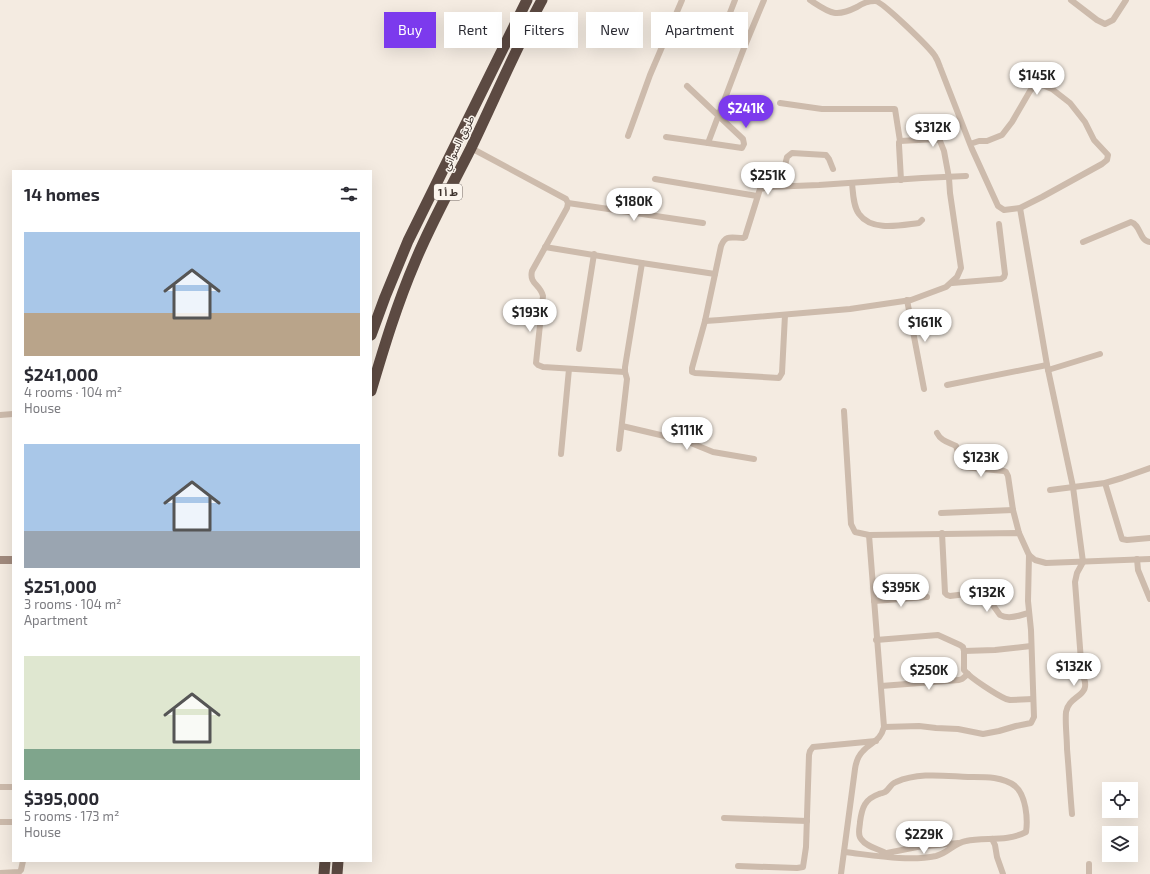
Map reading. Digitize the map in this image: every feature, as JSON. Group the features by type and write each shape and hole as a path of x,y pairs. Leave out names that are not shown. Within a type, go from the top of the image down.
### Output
{"highway":[{"name":"طريق السواني","path":"372,332 408,241 527,0"},
{"name":"طريق السواني","path":"372,388 388,335 415,261 446,195 471,148 506,71 542,0"},
{"path":"324,874 325,862"},
{"path":"337,874 338,862"}],"main road":[{"path":"0,560 12,560"}],"street":[{"path":"628,136 650,75 682,0"},
{"path":"730,12 735,0"},
{"path":"708,143 764,0"},
{"path":"810,0 829,12 842,14 867,1 877,1 925,43 936,56 970,144 998,206 1004,210 1020,208 1042,197 1107,160 1108,155 1094,140 1077,110 1044,84 1035,85 1030,91 1012,122 1002,135 987,141 979,141 970,144"},
{"path":"1071,0 1104,24 1113,20 1126,0"},
{"path":"666,137 742,148 744,144 743,139 734,129 718,116 687,86"},
{"path":"780,103 822,109 895,109 900,141 898,142 898,145 901,180"},
{"path":"705,321 850,309 907,300 921,297 946,287 958,277 961,268 949,178 944,151 939,139 935,138 900,141"},
{"path":"471,148 566,199 568,203 703,222"},
{"path":"780,186 787,157 792,153 826,155 833,169"},
{"path":"785,314 782,373 778,378 692,372 705,321 721,246 725,239 729,237 743,238 746,236 760,189 780,186 966,176"},
{"path":"655,179 757,196"},
{"path":"852,183 858,213 870,223 886,226 919,223 922,220"},
{"path":"568,203 567,208 531,274 532,280 541,289 543,296 536,363 540,366 569,369 625,372"},
{"path":"1020,208 1047,367 1073,487 1083,562 1077,573 1075,582 1082,674 1086,684 1085,690 1070,703 1066,712 1072,814"},
{"path":"1083,242 1131,222 1138,228 1144,240 1150,242"},
{"path":"952,282 1001,279 1004,277 999,224"},
{"path":"545,247 715,274"},
{"path":"579,349 594,254"},
{"path":"619,449 628,379 625,372 626,359 642,263"},
{"path":"907,300 924,389"},
{"path":"947,385 1047,367 1100,354"},
{"path":"560,454 569,369"},
{"path":"844,411 851,524 855,532 869,535 1019,532"},
{"path":"0,415 12,414"},
{"path":"622,426 686,441 713,452 754,459"},
{"path":"937,432 939,437 943,440 956,446 963,467 1004,470 1006,472 1008,476 1013,510 1019,532 1030,555 1035,560 1046,564 1150,558"},
{"path":"1050,490 1106,483 1150,468"},
{"path":"1106,483 1122,538 1127,540 1150,538"},
{"path":"942,513 1013,510"},
{"path":"942,533 946,595 950,596 982,592 1003,617 1007,618 1029,613"},
{"path":"841,874 857,758 863,751 881,737 884,728 869,535"},
{"path":"884,728 919,726 958,729 983,734 1031,723 1034,717 1028,601 1030,555"},
{"path":"1137,559 1138,570 1150,599"},
{"path":"874,601 927,597"},
{"path":"876,640 938,636 963,647 964,670 968,674 1006,699 1033,699"},
{"path":"964,651 995,650 1031,646"},
{"path":"881,686 959,680 968,674"},
{"path":"738,866 803,867 807,821 809,756 812,748 876,741"},
{"path":"924,775 990,778 1005,781 1016,787 1025,802 1027,824 1026,832 1020,835 958,843 917,847 890,855 867,845 860,838 859,834 862,809 867,801 885,792 892,784 909,777 924,775"},
{"path":"0,787 12,787"},
{"path":"724,818 807,821"},
{"path":"0,822 12,822"},
{"path":"992,839 1003,874"},
{"path":"844,852 890,855 914,859 936,856 948,851 958,843"},
{"path":"0,873 19,872 23,862"},
{"path":"1089,864 1089,874"}]}
